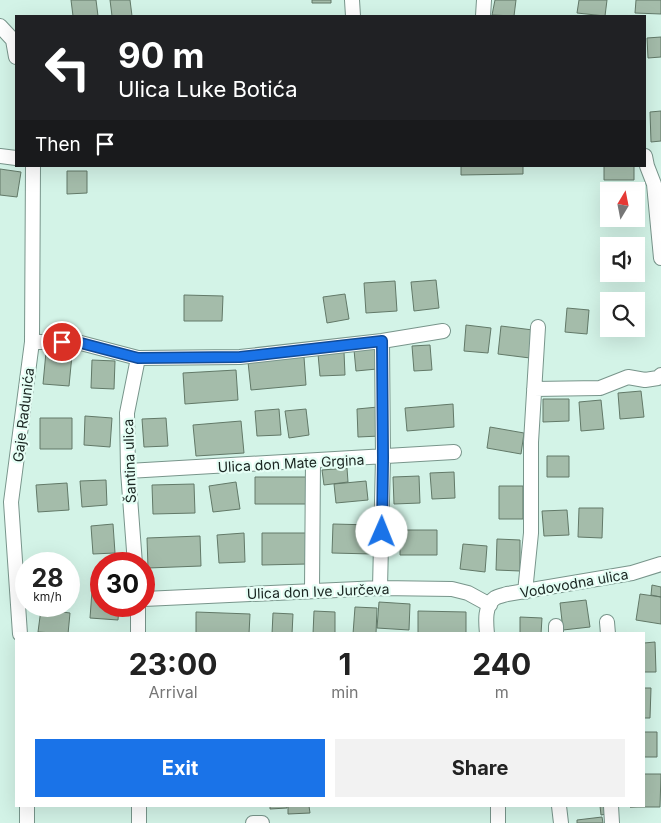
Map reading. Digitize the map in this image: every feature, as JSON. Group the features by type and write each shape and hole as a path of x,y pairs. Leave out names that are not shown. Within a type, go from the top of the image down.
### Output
{"street":[{"path":"352,0 353,15"},
{"path":"483,15 484,0"},
{"path":"0,26 13,40 15,51"},
{"path":"0,156 15,158"},
{"path":"646,161 654,184 661,258"},
{"name":"Gaje Radunića","path":"20,632 11,502 32,342 33,167"},
{"path":"526,592 531,534 534,389 538,327"},
{"path":"32,342 77,342 138,358 240,357 382,341 443,331"},
{"path":"380,588 383,458 382,341"},
{"name":"Šantina ulica","path":"135,552 128,471 127,412 138,358"},
{"path":"534,389 600,388 628,377 645,380 661,376"},
{"name":"Ulica don Mate Grgina","path":"128,471 383,458 454,452"},
{"path":"312,462 312,590"},
{"name":"Vodovodna ulica","path":"490,605 495,598 507,594 632,573 661,564"},
{"name":"Ulica don Ive Jurčeva","path":"155,598 380,588 452,590 468,593 490,605"},
{"path":"487,632 486,619 490,605"},
{"path":"138,617 138,632"},
{"path":"27,807 27,823"},
{"path":"139,807 139,823"},
{"path":"498,807 498,823"},
{"path":"559,807 561,823"},
{"path":"611,807 612,823"},
{"path":"254,823 262,823"}],"building":[{"path":"71,0 96,0 98,15 73,15"},
{"path":"110,0 130,0 132,15 112,15"},
{"path":"312,0 331,0 331,3 312,3"},
{"path":"495,0 516,0 514,15 492,15"},
{"path":"579,0 607,0 605,15 577,13"},
{"path":"636,0 661,0 661,14 635,13"},
{"path":"661,37 661,57 648,58 647,38"},
{"path":"661,111 661,141 651,142 650,112"},
{"path":"461,167 523,167 523,174 461,175"},
{"path":"604,167 634,167 634,180 604,180"},
{"path":"0,169 21,172 17,197 0,195"},
{"path":"67,171 87,171 87,193 67,194"},
{"path":"436,280 439,308 414,311 411,282"},
{"path":"395,281 397,311 366,313 364,283"},
{"path":"345,294 349,319 327,323 323,297"},
{"path":"184,295 223,296 222,321 184,321"},
{"path":"567,308 589,310 587,334 565,332"},
{"path":"466,325 491,328 488,353 464,351"},
{"path":"501,326 533,330 530,358 498,354"},
{"path":"430,345 432,370 414,371 412,346"},
{"path":"375,349 377,369 356,371 354,350"},
{"path":"46,352 72,355 69,386 43,384"},
{"path":"344,352 345,375 320,376 318,354"},
{"path":"304,357 306,385 251,390 248,362"},
{"path":"92,360 115,361 114,389 91,388"},
{"path":"236,370 238,400 185,404 183,373"},
{"path":"641,391 644,417 620,419 618,393"},
{"path":"543,399 569,399 569,421 543,422"},
{"path":"601,400 604,429 581,431 579,402"},
{"path":"453,404 454,427 407,431 405,408"},
{"path":"378,407 380,436 358,437 357,409"},
{"path":"279,409 281,435 257,436 255,411"},
{"path":"306,409 309,435 289,438 285,411"},
{"path":"85,416 112,418 110,447 84,445"},
{"path":"40,418 72,418 72,449 40,449"},
{"path":"166,418 168,446 144,447 142,419"},
{"path":"241,421 244,453 196,456 193,425"},
{"path":"490,427 524,433 521,454 487,448"},
{"path":"547,456 569,456 569,477 547,477"},
{"path":"347,468 348,482 324,485 322,470"},
{"path":"454,472 455,498 432,499 430,473"},
{"path":"419,476 420,503 394,504 393,477"},
{"path":"255,477 306,477 306,504 255,504"},
{"path":"106,480 107,505 82,507 80,481"},
{"path":"366,481 368,500 336,503 334,484"},
{"path":"236,482 240,509 213,512 209,486"},
{"path":"67,483 69,510 38,512 36,485"},
{"path":"194,484 195,513 153,514 152,485"},
{"path":"499,486 523,486 523,519 499,519"},
{"path":"579,508 603,508 602,538 578,537"},
{"path":"567,510 569,535 544,536 542,511"},
{"path":"113,524 115,552 93,552 91,526"},
{"path":"333,524 372,525 372,554 332,553"},
{"path":"400,530 437,530 437,555 400,555"},
{"path":"244,533 245,562 219,563 217,535"},
{"path":"262,533 307,533 307,564 262,565"},
{"path":"200,536 201,566 155,568 155,552 147,552 147,538"},
{"path":"497,539 520,540 520,571 496,570"},
{"path":"463,544 487,546 485,572 460,569"},
{"path":"652,585 661,587 661,597 651,595"},
{"path":"640,594 661,597 661,624 636,620"},
{"path":"586,600 590,627 563,630 560,603"},
{"path":"379,602 410,604 409,630 377,628"},
{"path":"355,607 377,608 376,632 353,632"},
{"path":"314,611 335,612 335,632 313,632"},
{"path":"418,611 466,612 466,632 418,632"},
{"path":"196,612 250,614 249,632 196,632"},
{"path":"273,613 293,614 292,632 272,632"},
{"path":"40,617 70,617 68,632 38,632"},
{"path":"90,617 118,617 118,620"},
{"path":"520,617 542,618 541,632 520,632"},
{"path":"655,642 656,672 645,672 645,643"},
{"path":"645,688 651,688 650,718 645,718"},
{"path":"645,732 657,732 657,757 645,757"},
{"path":"645,774 661,774 660,807 645,807"},
{"path":"270,807 287,807 287,808 270,809"},
{"path":"288,807 309,807 310,813 288,814"},
{"path":"600,807 611,807 611,813 601,815"},
{"path":"602,817 603,823 577,823 577,820"}],"route":[{"path":"62,342 77,342 138,358 240,357 382,341 382,532"}]}
